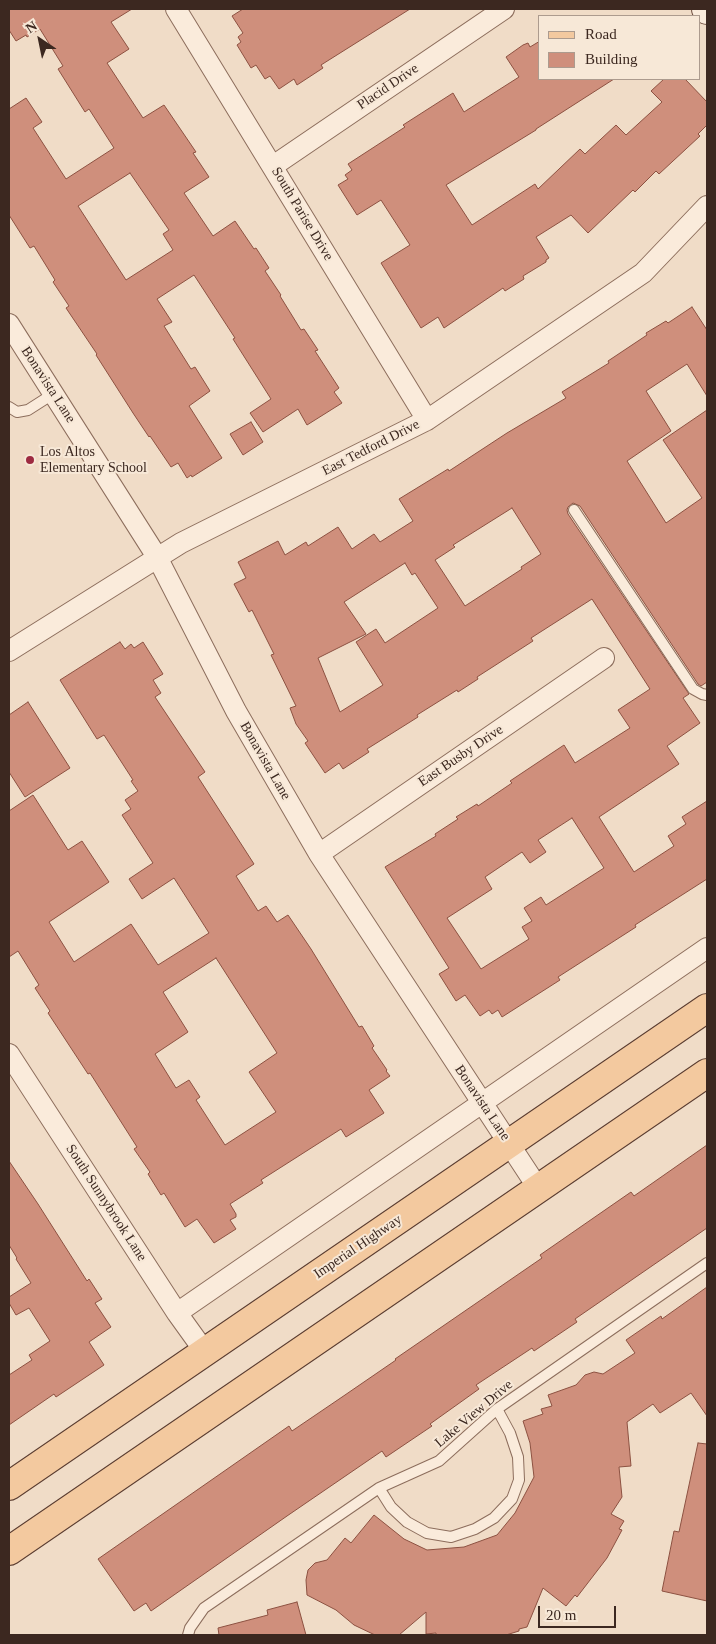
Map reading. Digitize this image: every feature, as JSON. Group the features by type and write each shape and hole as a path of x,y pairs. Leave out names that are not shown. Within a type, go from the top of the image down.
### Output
{"main road":[{"name":"Imperial Highway","path":"9,1486 707,1010"},
{"path":"9,1551 707,1073"}],"street":[{"name":"South Parise Drive","path":"176,9 427,420"},
{"name":"Placid Drive","path":"273,166 504,9"},
{"name":"East Tedford Drive","path":"9,651 181,543 427,420 643,273 707,206"},
{"name":"Bonavista Lane","path":"9,324 157,557 236,711 319,854 481,1104 538,1188"},
{"name":"East Busby Drive","path":"319,854 604,658"},
{"path":"177,1313 707,948"},
{"name":"South Sunnybrook Lane","path":"9,1054 177,1313 205,1352"}],"lane":[{"path":"9,408 17,412 28,410 54,394"},
{"path":"574,510 693,689 707,695"},
{"name":"Lake View Drive","path":"188,1635 190,1628 204,1608 378,1488 439,1461 497,1410 707,1263"},
{"path":"378,1488 391,1506 407,1522 427,1533 451,1537 475,1530 494,1518 512,1499 519,1480 518,1457 510,1433 497,1410"}],"building":[{"path":"9,9 132,9 111,22 129,49 107,63 143,118 164,105 196,152 193,153 209,177 184,193 213,236 235,221 254,249 256,248 269,268 265,271 280,296 301,330 304,329 318,350 315,351 339,388 334,392 342,403 307,425 298,409 263,432 250,413 271,399 233,339 235,338 194,275 157,299 172,322 164,326 191,369 195,367 210,391 189,406 222,458 192,477 191,475 187,478 178,463 171,467 133,413 66,308 69,306 53,282 55,280 34,246 30,248 9,215 9,109 26,98 42,122 33,128 66,179 114,148 89,109 85,112 58,69 63,66 40,29 16,41 9,30","holes":["130,173 169,230 163,234 173,250 126,280 78,206"]},
{"path":"243,9 410,9 321,65 323,68 297,85 294,79 279,89 270,76 265,79 256,65 251,68 237,45 241,42 238,37 243,33 232,16"},
{"path":"538,42 538,80 612,80 536,130 446,185 472,225 535,184 538,189 580,149 585,154 616,125 626,135 662,102 651,91 663,80 686,80 707,102 707,125 698,134 700,136 659,174 656,171 635,192 633,190 588,233 571,215 536,237 549,258 546,262 523,276 524,279 505,291 503,288 444,328 438,317 421,328 381,263 410,245 381,200 357,215 338,185 348,179 345,175 352,170 348,164 453,93 464,112 519,77 506,57 523,45 528,43 530,47"},
{"path":"692,307 707,330 707,396 687,364 646,391 671,431 627,461 666,523 702,498 663,440 707,410 707,682 701,686 698,684 580,506 573,503 567,510 689,694 683,698 700,723 667,746 679,764 599,817 634,872 674,846 668,836 686,824 682,817 707,801 707,879 635,925 636,927 558,977 560,980 502,1017 498,1010 492,1014 489,1010 480,1016 465,995 456,1001 439,974 449,968 385,867 436,836 435,834 458,819 456,817 477,804 478,806 512,783 510,781 564,745 575,763 630,728 618,710 650,689 592,599 531,638 533,641 477,677 478,679 417,715 418,717 367,749 369,752 343,769 339,763 325,773 305,743 308,741 296,724 290,708 296,706 271,655 274,654 252,610 249,612 234,584 246,578 238,562 278,541 285,555 306,542 308,546 338,527 352,549 374,534 380,542 413,521 399,499 448,469 449,471 507,433 566,398 562,392 609,363 608,361 647,335 646,333 666,321 668,323","holes":["512,508 541,554 521,567 522,569 465,606 435,560 455,547 453,545","405,563 412,575 415,573 438,608 385,643 376,629 356,642 383,685 340,712 318,658 366,634 344,602","572,818 604,868 546,905 541,897 524,908 532,921 522,927 529,939 481,969 447,918 492,889 485,877 522,852 530,863 546,852 538,840"]},
{"path":"251,422 263,442 243,455 230,434"},
{"path":"120,642 125,649 131,644 134,648 143,642 163,674 153,680 161,693 155,697 205,772 198,777 254,864 236,876 258,911 266,906 277,922 288,915 359,1027 362,1026 374,1046 372,1048 390,1076 369,1090 384,1113 346,1137 341,1129 261,1180 263,1183 230,1204 236,1217 230,1220 236,1229 214,1243 197,1219 185,1227 164,1193 161,1195 148,1174 150,1172 134,1149 137,1147 90,1073 88,1074 48,1013 50,1011 35,988 39,985 18,951 9,957 9,811 33,795 68,850 82,841 109,882 49,922 74,962 131,924 158,965 209,933 174,878 142,899 129,879 153,863 122,815 131,809 125,800 138,791 104,735 97,739 60,680","holes":["216,958 277,1053 249,1072 276,1112 225,1145 196,1100 200,1097 189,1080 176,1088 155,1054 188,1032 163,992"]},
{"path":"28,702 70,768 25,797 9,772 9,715"},
{"path":"707,1145 707,1228 575,1319 577,1322 534,1351 532,1348 476,1385 479,1389 430,1424 432,1426 386,1457 382,1451 151,1611 146,1603 134,1611 98,1559 289,1426 292,1431 396,1360 542,1258 540,1255 631,1192 634,1196"},
{"path":"9,1161 87,1281 89,1279 102,1299 95,1303 111,1327 89,1342 104,1365 56,1397 54,1394 9,1425 9,1375 32,1360 29,1355 50,1341 29,1308 16,1315 9,1303 9,1297 31,1283 9,1245"},
{"path":"707,1287 707,1416 691,1393 660,1413 653,1404 627,1422 631,1466 619,1467 622,1497 611,1514 624,1521 619,1529 622,1530 607,1558 577,1597 575,1595 566,1606 543,1588 527,1627 506,1635 426,1634 426,1612 399,1635 375,1635 354,1625 336,1610 307,1595 306,1580 308,1570 315,1563 327,1560 345,1538 351,1543 374,1515 404,1539 427,1550 464,1547 497,1535 515,1513 534,1477 530,1443 523,1421 543,1414 541,1409 552,1406 548,1395 576,1385 585,1375 594,1372 603,1374 635,1353 626,1340 661,1316 662,1319"},
{"path":"698,1443 707,1444 707,1601 662,1591 674,1531 679,1532"},
{"path":"297,1602 306,1635 219,1635 218,1628 268,1615 267,1610"}],"place":[{"name":"Los Altos Elementary School","path":"30,460"}]}
